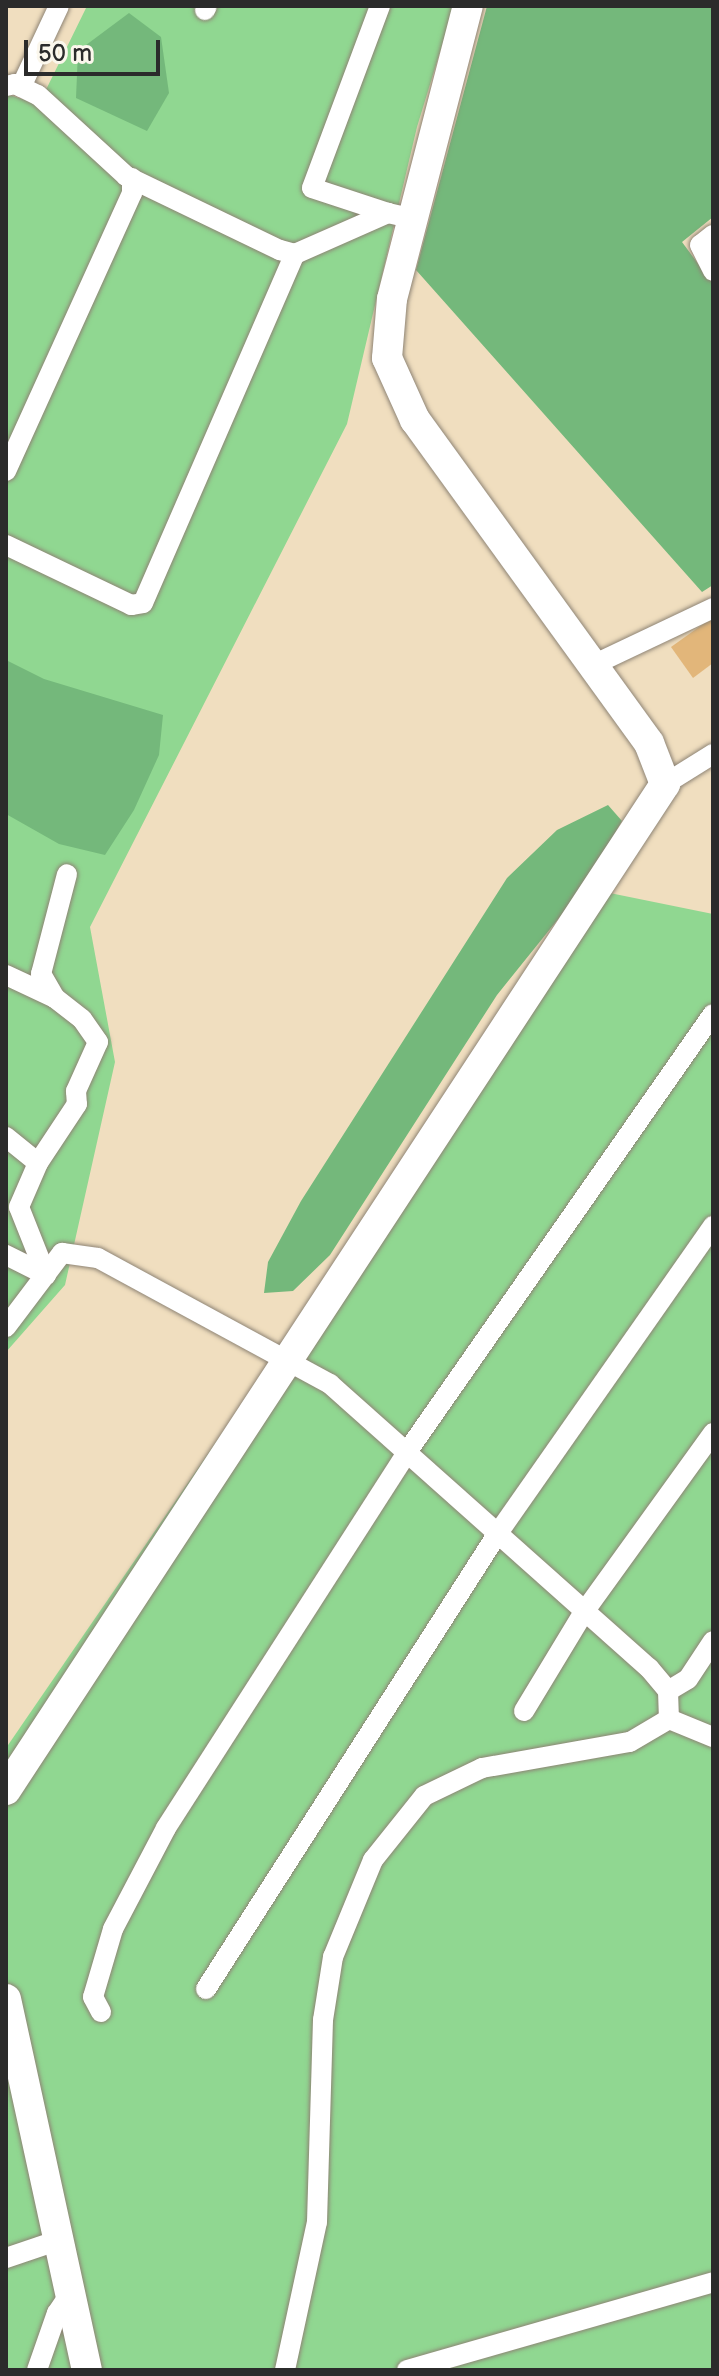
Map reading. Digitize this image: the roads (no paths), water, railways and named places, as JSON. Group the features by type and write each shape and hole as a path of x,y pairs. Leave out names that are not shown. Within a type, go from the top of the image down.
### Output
{"street":[{"path":"59,6 14,86 38,95 132,178 295,254 401,216"},
{"path":"380,6 312,188 401,216"},
{"path":"468,6 401,216 387,358 399,391 649,743 665,784"},
{"path":"6,471 132,193 132,178"},
{"path":"713,235 700,245 713,271"},
{"path":"6,545 131,605 143,603 295,254"},
{"path":"593,665 713,608"},
{"path":"6,1790 284,1361 665,784 713,754"},
{"path":"55,998 41,974 67,874"},
{"path":"6,975 55,998 82,1019 98,1042 76,1091 77,1104 38,1163 19,1207 46,1275"},
{"path":"101,2012 93,1997 113,1929 166,1828 407,1452 713,1014"},
{"path":"6,1137 38,1163"},
{"path":"206,1989 498,1533 713,1226"},
{"path":"6,1327 62,1253 98,1258 330,1384 498,1533 668,1691 669,1719"},
{"path":"6,1255 46,1275"},
{"path":"524,1711 584,1612 713,1433"},
{"path":"668,1691 688,1679 713,1641"},
{"path":"669,1719 713,1737"},
{"path":"285,2370 317,2222 323,2020 333,1957 373,1860 424,1796 482,1768 630,1742 669,1719"},
{"path":"6,1999 56,2241 87,2370"},
{"path":"6,2258 56,2241"},
{"path":"407,2370 713,2282"},
{"path":"37,2370 57,2313 69,2295"}]}
